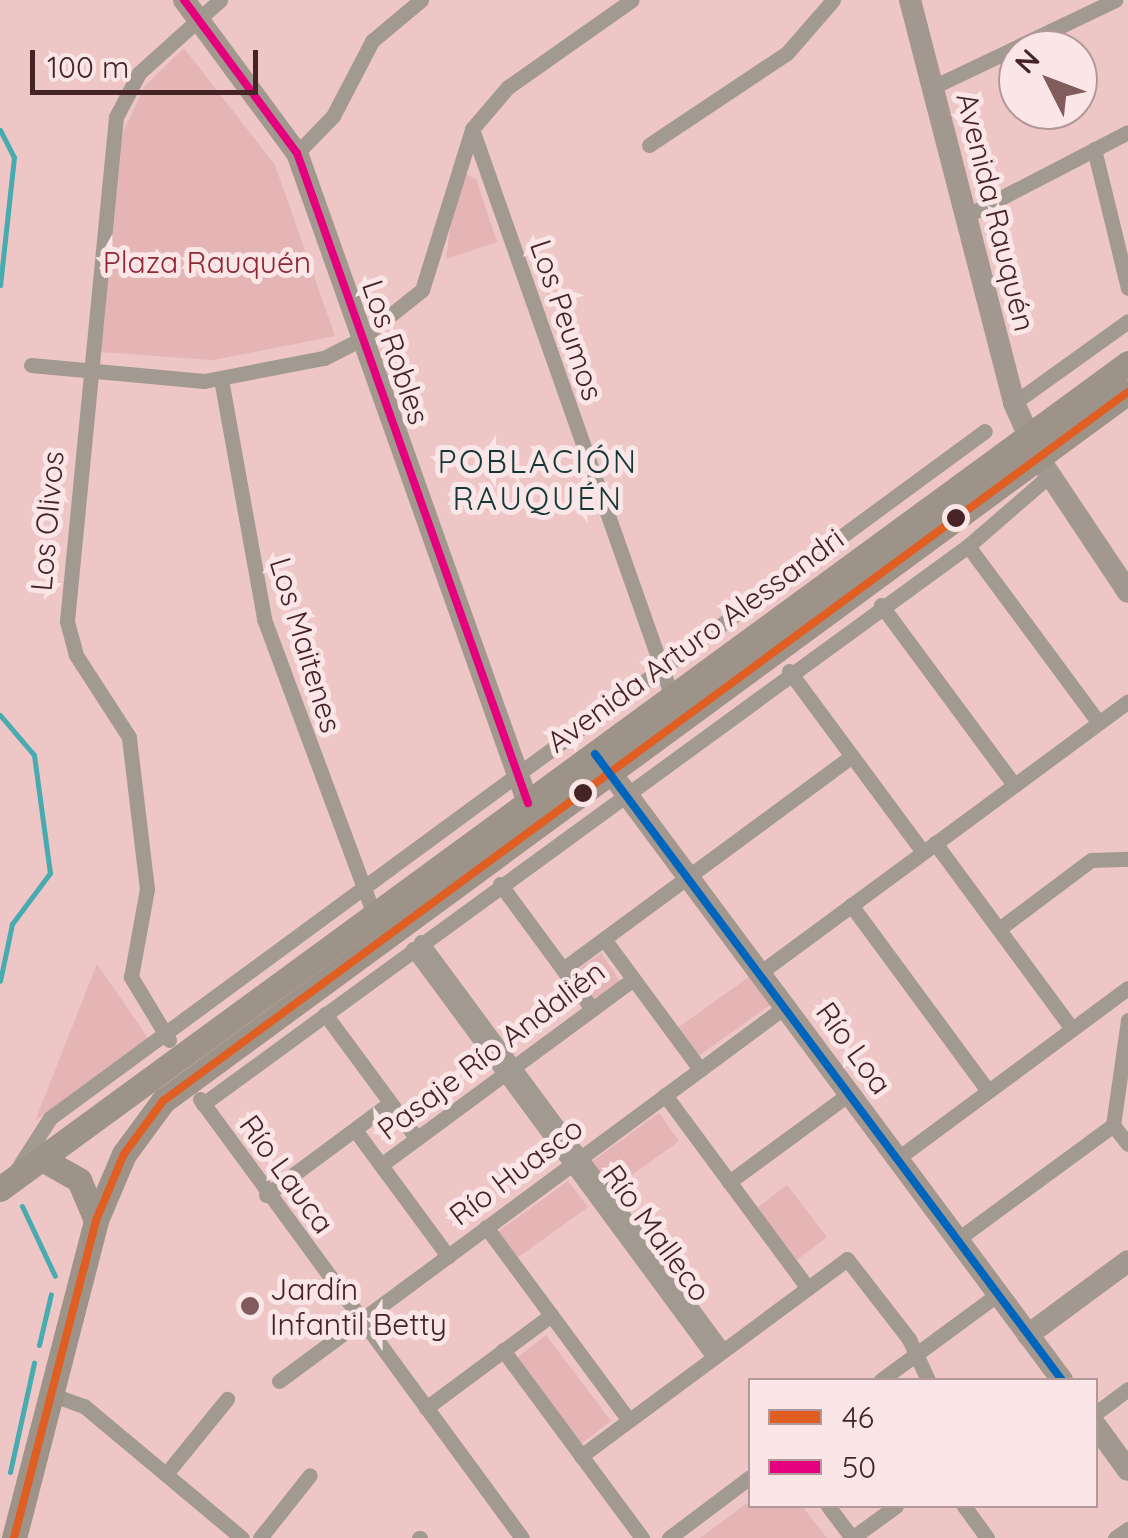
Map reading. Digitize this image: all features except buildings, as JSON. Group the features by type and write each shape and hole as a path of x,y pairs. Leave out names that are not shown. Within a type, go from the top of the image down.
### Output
{"main road":[{"name":"Avenida Rauquén","path":"910,0 1014,403 1039,457 1128,592"},
{"name":"Los Robles","path":"190,9 297,153 358,341 513,778 528,803"},
{"name":"Avenida Arturo Alessandri","path":"5,1186 42,1159 172,1046 376,918 528,803 612,772 672,697 1039,457 1128,364"},
{"name":"Avenida Arturo Alessandri","path":"163,1101 197,1093 612,772 1128,392"},
{"name":"Río Loa","path":"612,772 1061,1378"},
{"path":"14,1538 96,1220 124,1154 163,1101 172,1046"},
{"path":"42,1159 79,1180 96,1220"},
{"path":"1028,1334 1128,1261"},
{"path":"1098,1429 1128,1470"}],"street":[{"name":"Los Olivos","path":"172,1046 129,966 147,890 130,738 69,640 89,372 116,117 139,73 190,9 220,0"},
{"path":"297,153 338,108 372,42 421,0"},
{"path":"30,365 221,379 324,358 358,341 422,290 472,129 508,87 632,0"},
{"path":"649,145 787,52 833,0"},
{"path":"933,87 1115,0"},
{"name":"Los Peumos","path":"472,129 658,670 672,697"},
{"path":"966,216 1128,132"},
{"path":"1094,148 1128,288"},
{"path":"1014,403 1128,321"},
{"name":"Los Maitenes","path":"221,379 264,619 359,892 376,918"},
{"name":"Avenida Arturo Alessandri","path":"5,1186 50,1118 172,1046 359,892 985,431"},
{"name":"Avenida Arturo Alessandri","path":"197,1093 325,1014 500,884 612,772 789,671 968,546 1039,457"},
{"path":"968,546 1098,722"},
{"path":"881,604 1014,784"},
{"path":"789,671 852,756 999,929 1072,1029"},
{"path":"761,972 1128,701"},
{"path":"563,970 852,756"},
{"path":"999,929 1091,860 1128,859"},
{"path":"500,884 592,1009"},
{"path":"851,905 988,1091"},
{"path":"604,939 700,1069"},
{"name":"Río Malleco","path":"417,945 718,1354"},
{"name":"Pasaje Río Andalién","path":"381,1166 634,978"},
{"path":"898,1158 1128,988"},
{"name":"Río Huasco","path":"278,1381 786,1006"},
{"path":"325,1014 417,1139"},
{"path":"1128,1020 1113,1124 1128,1144"},
{"name":"Río Lauca","path":"197,1093 266,1195 522,1538"},
{"path":"729,1182 850,1093"},
{"path":"665,1095 808,1288"},
{"path":"266,1195 390,1103"},
{"path":"958,1239 1113,1124"},
{"path":"354,1130 448,1256"},
{"path":"486,1227 629,1420"},
{"path":"581,1456 846,1259 909,1339 912,1358 927,1378"},
{"path":"884,1378 998,1294"},
{"path":"426,1408 551,1315"},
{"path":"503,1350 642,1538"},
{"path":"1098,1412 1128,1389"},
{"path":"53,1395 84,1406 242,1538"},
{"path":"166,1474 227,1399"},
{"path":"260,1538 310,1474"},
{"path":"668,1538 748,1478"},
{"path":"830,1508 852,1538 893,1508"},
{"path":"968,1508 988,1538"},
{"path":"1115,1538 1128,1528"}],"green space":[{"name":"Plaza Rauquén","path":"184,48 275,165 335,336 213,360 101,352 123,132 145,86"},
{"path":"466,174 476,179 497,242 446,259 457,181"},
{"path":"601,953 620,981 592,1001 573,973"},
{"path":"97,964 148,1038 35,1121"},
{"path":"750,976 770,1005 697,1057 676,1029"},
{"path":"659,1113 679,1141 607,1193 587,1165"},
{"path":"568,1181 588,1207 514,1260 495,1234"},
{"path":"787,1185 827,1237 797,1260 757,1208"},
{"path":"546,1335 611,1421 581,1444 517,1358"},
{"path":"748,1502 748,1508 804,1508 827,1538 700,1538"}],"waterway":[{"path":"0,130 14,157 0,285"},
{"path":"0,715 34,755 50,873 12,924 0,981"},
{"path":"22,1206 55,1276"},
{"path":"39,1345 51,1294"},
{"path":"10,1472 34,1363"}],"transit line":[{"name":"50","path":"184,0 297,153 528,803"},
{"name":"46","path":"14,1538 96,1220 124,1154 163,1101 1128,392"},
{"path":"595,754 1061,1378"}],"place":[{"name":"Jardín Infantil Betty","path":"250,1306"}],"district":[{"name":"POBLACIÓN RAUQUÉN","path":"538,480"}]}
